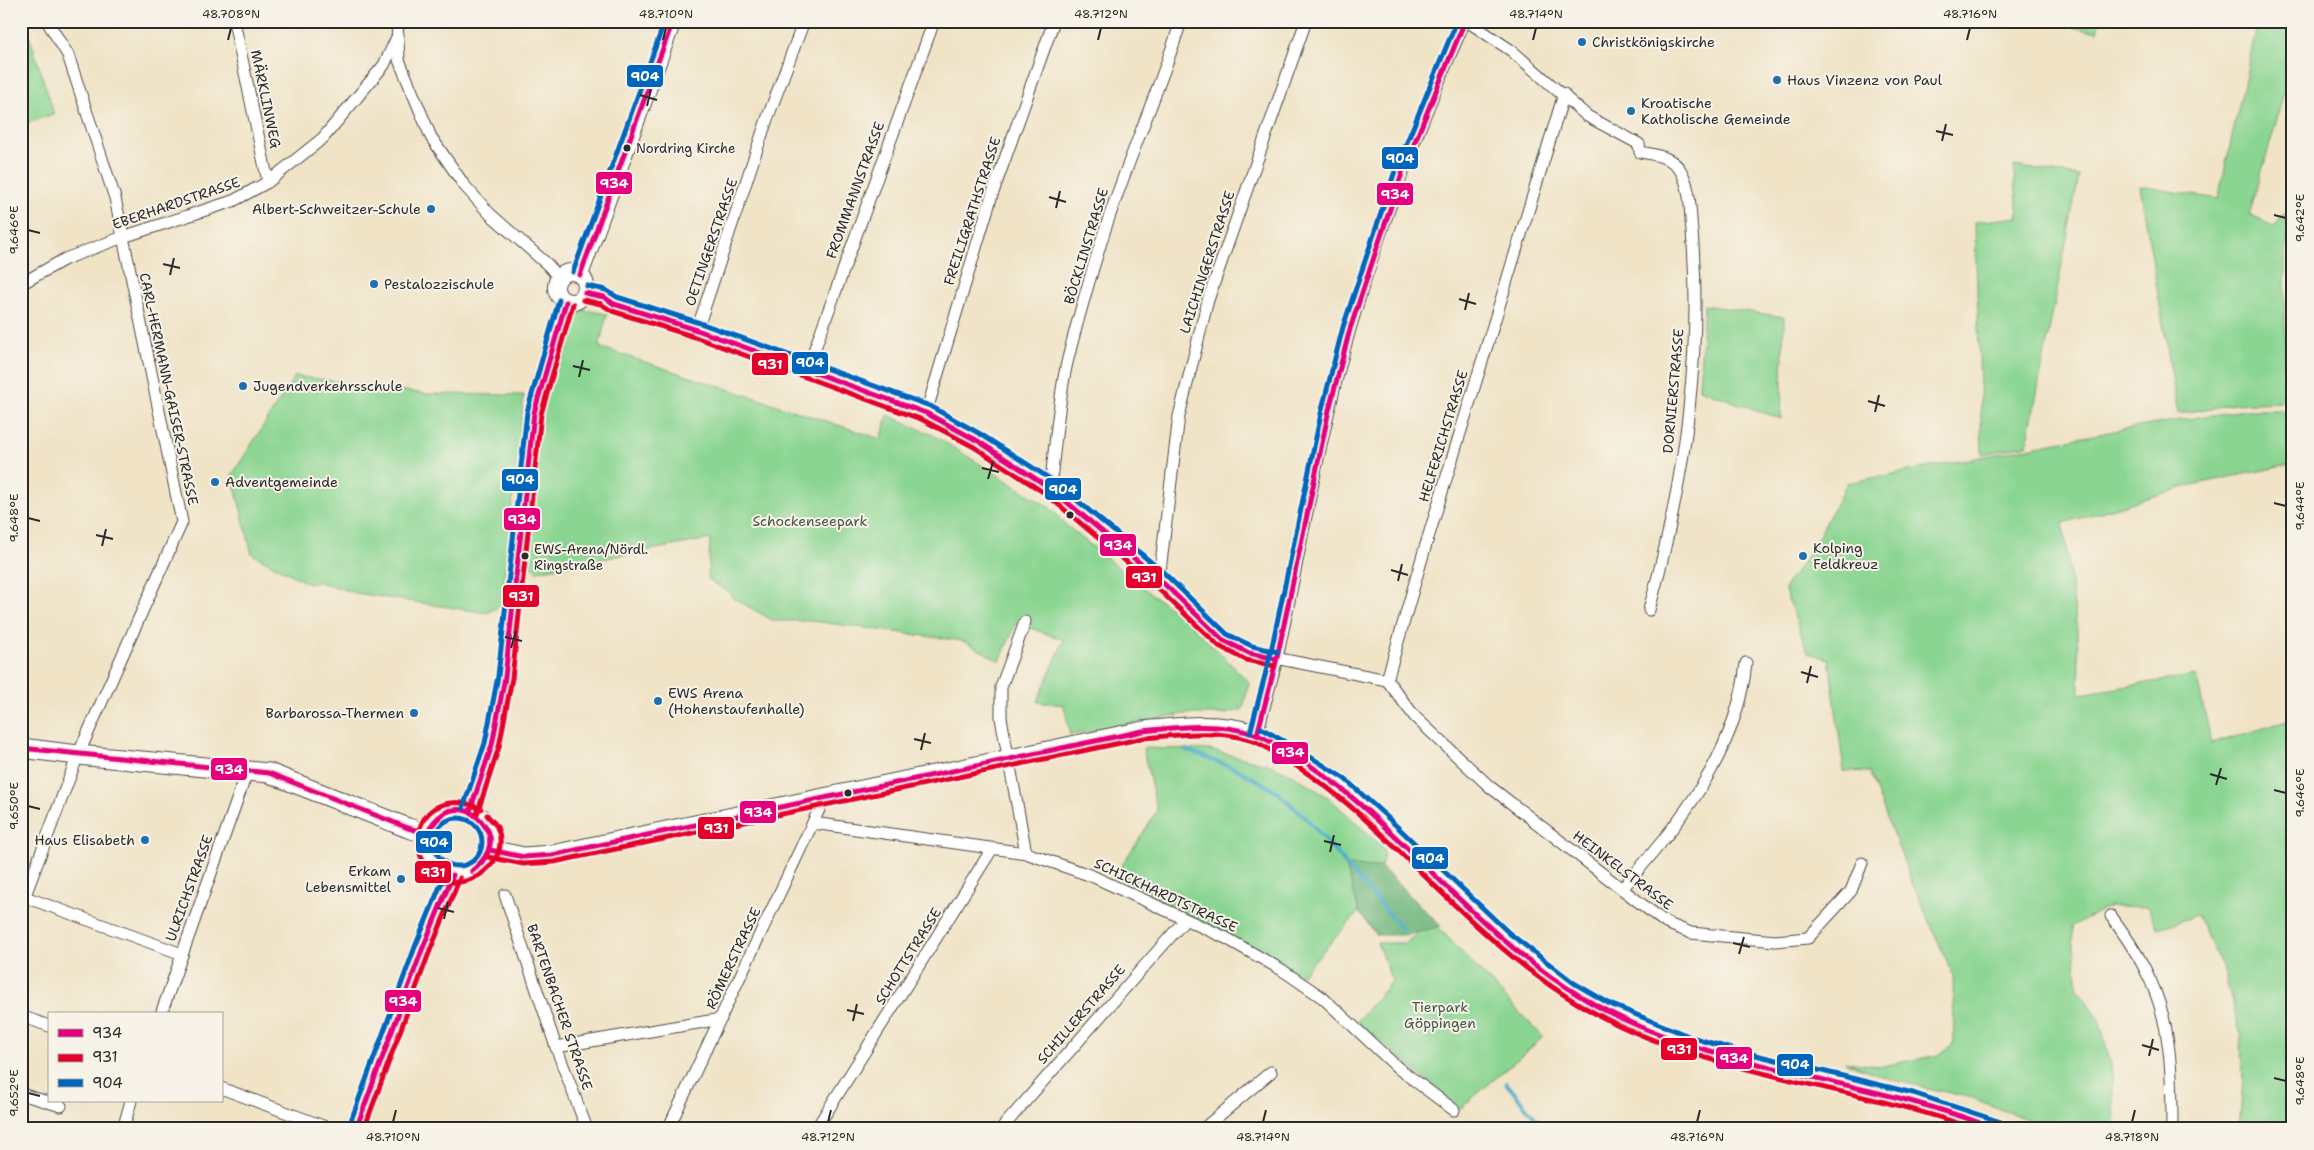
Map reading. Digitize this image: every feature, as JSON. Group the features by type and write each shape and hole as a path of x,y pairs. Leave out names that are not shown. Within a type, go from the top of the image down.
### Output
{"main road":[{"path":"490,850 524,856 552,855 1143,731 1196,725 1231,728 1256,734 1312,765 1350,794 1502,939 1568,989 1608,1012 1674,1040 1742,1062 1929,1106 1998,1129"},
{"path":"21,748 78,756 269,773 408,828 426,833"},
{"path":"448,810 470,811 485,823 489,831 490,850 486,859 472,872 453,875 443,871 434,864 428,855 425,844 426,833 438,815 448,810"}],"street":[{"name":"CARL-HERMANN-GAISER-STRASSE","path":"23,901 78,756 182,522 115,198 68,55 47,21"},
{"name":"MÄRKLINWEG","path":"234,21 268,182"},
{"path":"397,21 399,60 431,137 464,185 490,214 559,278"},
{"path":"580,275 673,21"},
{"name":"OETINGERSTRASSE","path":"697,330 766,122 804,21"},
{"name":"FROMMANNSTRASSE","path":"807,370 934,21"},
{"name":"FREILIGRATHSTRASSE","path":"926,414 991,198 1054,21"},
{"name":"BÖCKLINSTRASSE","path":"1050,488 1066,369 1079,319 1102,239 1126,170 1170,58 1181,21"},
{"name":"LAICHINGERSTRASSE","path":"1160,579 1178,416 1208,300 1306,21"},
{"path":"1256,734 1276,659 1314,479 1350,330 1385,215 1438,81 1466,21 1512,51 1564,94"},
{"name":"EBERHARDSTRASSE","path":"21,284 65,259 123,237 234,201 268,182 323,138 384,65 398,35"},
{"name":"DORNIERSTRASSE","path":"1564,94 1587,116 1639,144 1640,152 1666,157 1682,172 1688,191 1696,277 1692,366 1682,462 1649,610"},
{"name":"HELFERICHSTRASSE","path":"1388,680 1424,551 1564,94"},
{"path":"571,272 580,275 586,283 585,293 575,302 566,302 556,292 559,278 571,272"},
{"path":"585,293 604,297 614,304 697,330 926,414 978,441 1050,488 1160,579 1223,640 1249,653 1388,680"},
{"path":"470,811 478,792 492,745 505,677 534,413 566,302"},
{"path":"1025,622 1001,687 1001,718 1026,854"},
{"path":"1622,889 1675,828 1713,770 1739,707 1746,663"},
{"name":"HEINKELSTRASSE","path":"1388,680 1416,717 1489,786 1666,923 1691,933 1775,941 1808,938 1851,891 1862,863"},
{"name":"ULRICHSTRASSE","path":"161,1012 247,772"},
{"name":"RÖMERSTRASSE","path":"668,1129 824,799"},
{"name":"SCHICKHARDTSTRASSE","path":"813,824 1026,854 1092,876 1226,938 1282,970 1323,998 1398,1068 1454,1110"},
{"name":"SCHOTTSTRASSE","path":"816,1129 992,849"},
{"path":"356,1129 422,950 453,875"},
{"name":"BARTENBACHER STRASSE","path":"505,895 556,1047 587,1129"},
{"path":"23,901 182,954"},
{"path":"2111,916 2136,950 2159,999 2167,1027 2172,1074 2172,1129"},
{"name":"SCHILLERSTRASSE","path":"1001,1129 1185,920"},
{"path":"21,1016 48,1026"},
{"path":"556,1047 721,1019"},
{"path":"1202,1129 1271,1072"},
{"path":"222,1088 331,1129"},
{"path":"21,1094 61,1106"},
{"path":"123,1129 132,1102"}],"green space":[{"path":"2039,21 2100,21 2098,32"},
{"path":"2258,21 2293,21 2292,44 2283,93 2249,215 2275,227 2282,215 2293,211 2285,253 2285,397 2280,402 2233,404 2178,414 2140,186 2218,199"},
{"path":"30,38 54,114 21,125 21,40"},
{"path":"2014,166 2079,176 2027,445 1982,454 1975,222 2018,217"},
{"path":"1704,305 1784,317 1781,419 1699,389"},
{"name":"Schockenseepark","path":"579,309 607,314 599,347 881,439 888,415 933,435 1049,507 1067,526 1155,597 1181,615 1249,682 1243,709 1226,714 1184,714 1070,735 1064,705 1037,702 1064,640 1016,623 1000,661 963,641 812,621 774,621 733,598 727,591 708,579 710,539 537,571 530,566 529,555 540,416 559,343 571,316"},
{"path":"295,376 428,394 524,395 501,605 487,613 355,593 319,582 309,584 252,554 232,475"},
{"path":"2244,410 2281,410 2290,429 2293,464 2192,485 2063,523 2077,630 2080,694 2196,675 2212,744 2293,719 2293,1129 2239,1129 2243,1078 2240,1032 2224,971 2197,915 2158,929 2147,907 2110,906 2072,926 2078,989 2099,1019 2111,1064 2116,1129 2052,1129 1972,1098 1893,1080 1845,1062 1882,1066 1939,1055 1954,1043 1953,975 1913,885 1869,772 1844,771 1829,659 1808,653 1784,588 1811,551 1847,483 2125,429"},
{"path":"1143,748 1210,750 1271,765 1295,776 1329,798 1385,849 1381,867 1346,866 1359,912 1301,975 1115,876 1157,811"},
{"path":"1346,866 1381,867 1441,926 1407,935 1376,935 1359,912"},
{"name":"Tierpark Göppingen","path":"1431,920 1543,1037 1460,1109 1357,1021 1392,981 1377,943 1406,943"}],"waterway":[{"path":"1186,750 1239,770 1276,791 1307,819 1402,929"},
{"path":"1506,1083 1545,1129"}],"transit line":[{"name":"904","path":"573,272 665,21"},
{"name":"934","path":"580,275 673,21"},
{"name":"904","path":"1250,733 1270,656 1322,409 1343,327 1395,171 1457,21"},
{"name":"934","path":"1257,735 1277,658 1329,410 1350,329 1402,173 1465,21"},
{"name":"904","path":"587,286 606,290 617,297 700,323 930,406 982,435 1055,482 1164,573 1227,634 1252,646 1278,652"},
{"name":"934","path":"585,293 604,297 614,304 697,330 926,413 978,441 1050,488 1159,579 1223,640 1249,653 1276,659"},
{"name":"904","path":"463,808 485,743 498,676 527,412 559,300"},
{"name":"931","path":"583,300 601,304 612,311 695,337 923,420 974,447 1046,494 1154,585 1219,646 1246,660 1274,666"},
{"name":"934","path":"470,811 492,745 505,677 534,413 566,302"},
{"name":"931","path":"477,814 499,747 512,678 541,414 573,304"},
{"name":"934","path":"490,850 524,857 552,855 1143,731 1199,726 1241,730 1261,737 1317,770 1382,824 1513,948 1557,981 1613,1014 1647,1030 1719,1054 1883,1094 1949,1112 1997,1129"},
{"name":"904","path":"1261,728 1345,779 1509,933 1574,983 1610,1004 1691,1037 1735,1050 1913,1093 2001,1122"},
{"name":"931","path":"488,857 523,864 554,862 1144,738 1185,734 1240,737 1263,745 1328,788 1374,828 1465,915 1508,953 1553,988 1577,1003 1624,1027 1672,1047 1722,1063 1926,1113 1975,1129"},
{"name":"934","path":"21,748 269,773 408,828 426,833"},
{"name":"931","path":"481,809 462,803 444,804 429,813 423,821 418,836 419,850 427,867 438,878 451,882 465,881 478,876 489,867 497,855 500,842 497,827 487,815"},
{"name":"934","path":"426,842 435,822 442,815 450,811 459,809 468,811 485,826"},
{"name":"934","path":"426,842 433,823 450,810"},
{"name":"904","path":"453,818 463,818 475,825 482,837 482,842 482,847 475,859 463,866 453,866 445,862 438,855 434,847 434,837 438,829 445,822 453,818"},
{"name":"934","path":"472,871 482,862 490,845 490,839 485,826"},
{"name":"934","path":"472,871 482,862 490,845 490,838 485,826"},
{"name":"904","path":"349,1126 415,947 446,872"},
{"name":"934","path":"356,1129 422,950 453,875"},
{"name":"931","path":"364,1129 429,953 460,878"}],"place":[{"name":"Christkönigskirche","path":"1582,42"},
{"name":"Haus Vinzenz von Paul","path":"1777,80"},
{"name":"Kroatische Katholische Gemeinde","path":"1631,111"},
{"name":"Nordring Kirche","path":"627,148"},
{"name":"Albert-Schweitzer-Schule","path":"431,209"},
{"name":"Pestalozzischule","path":"374,284"},
{"name":"Jugendverkehrsschule","path":"243,386"},
{"name":"Adventgemeinde","path":"215,482"},
{"name":"EWS-Arena/Nördl. Ringstraße","path":"525,556"},
{"name":"Kolping Feldkreuz","path":"1803,556"},
{"name":"EWS Arena (Hohenstaufenhalle)","path":"658,701"},
{"name":"Barbarossa-Thermen","path":"414,713"},
{"name":"Haus Elisabeth","path":"145,840"},
{"name":"Erkam Lebensmittel","path":"401,879"}]}
